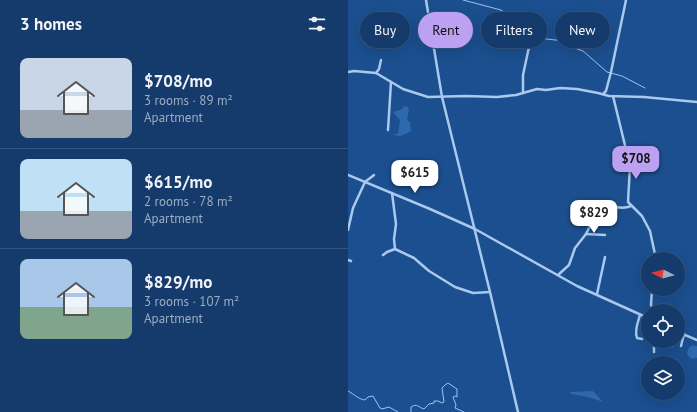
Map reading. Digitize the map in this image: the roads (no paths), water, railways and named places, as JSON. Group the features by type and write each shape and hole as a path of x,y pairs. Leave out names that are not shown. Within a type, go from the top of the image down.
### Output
{"street":[{"path":"426,0 442,97 518,412"},
{"path":"603,94 611,73 624,18 626,0"},
{"path":"523,93 523,76 529,48"},
{"path":"376,73 379,69 381,60"},
{"path":"348,72 354,71 376,73 403,89 428,97 497,97 516,95 537,89 560,88 577,89 613,96 644,97 697,102"},
{"path":"388,130 391,82"},
{"path":"613,96 630,166 628,202 642,216 650,231 653,240 654,252"},
{"path":"348,175 475,229 558,275 640,315 636,330 636,337 641,340"},
{"path":"348,230 353,208 365,182 374,175"},
{"path":"392,193 391,206 396,224 394,239 395,249"},
{"path":"558,275 569,264 575,248 586,234 594,218 596,204 605,204 616,207 631,206"},
{"path":"586,234 606,235"},
{"path":"383,255 395,249 414,258 429,271 455,287 473,293 490,292"},
{"path":"596,294 606,257"},
{"path":"685,334 697,340"}],"waterway":[{"path":"463,0 501,10 519,22 537,38 565,41 569,46 583,51 607,72 622,76 645,88"},
{"path":"411,412 411,407 415,405 424,409 429,404 434,403 434,401 444,402 442,388 448,383 457,389 457,397 453,397 456,405 455,408 464,412"},
{"path":"348,391 358,398 365,400 368,397 373,396 380,408 382,409 389,407 398,412"}]}
